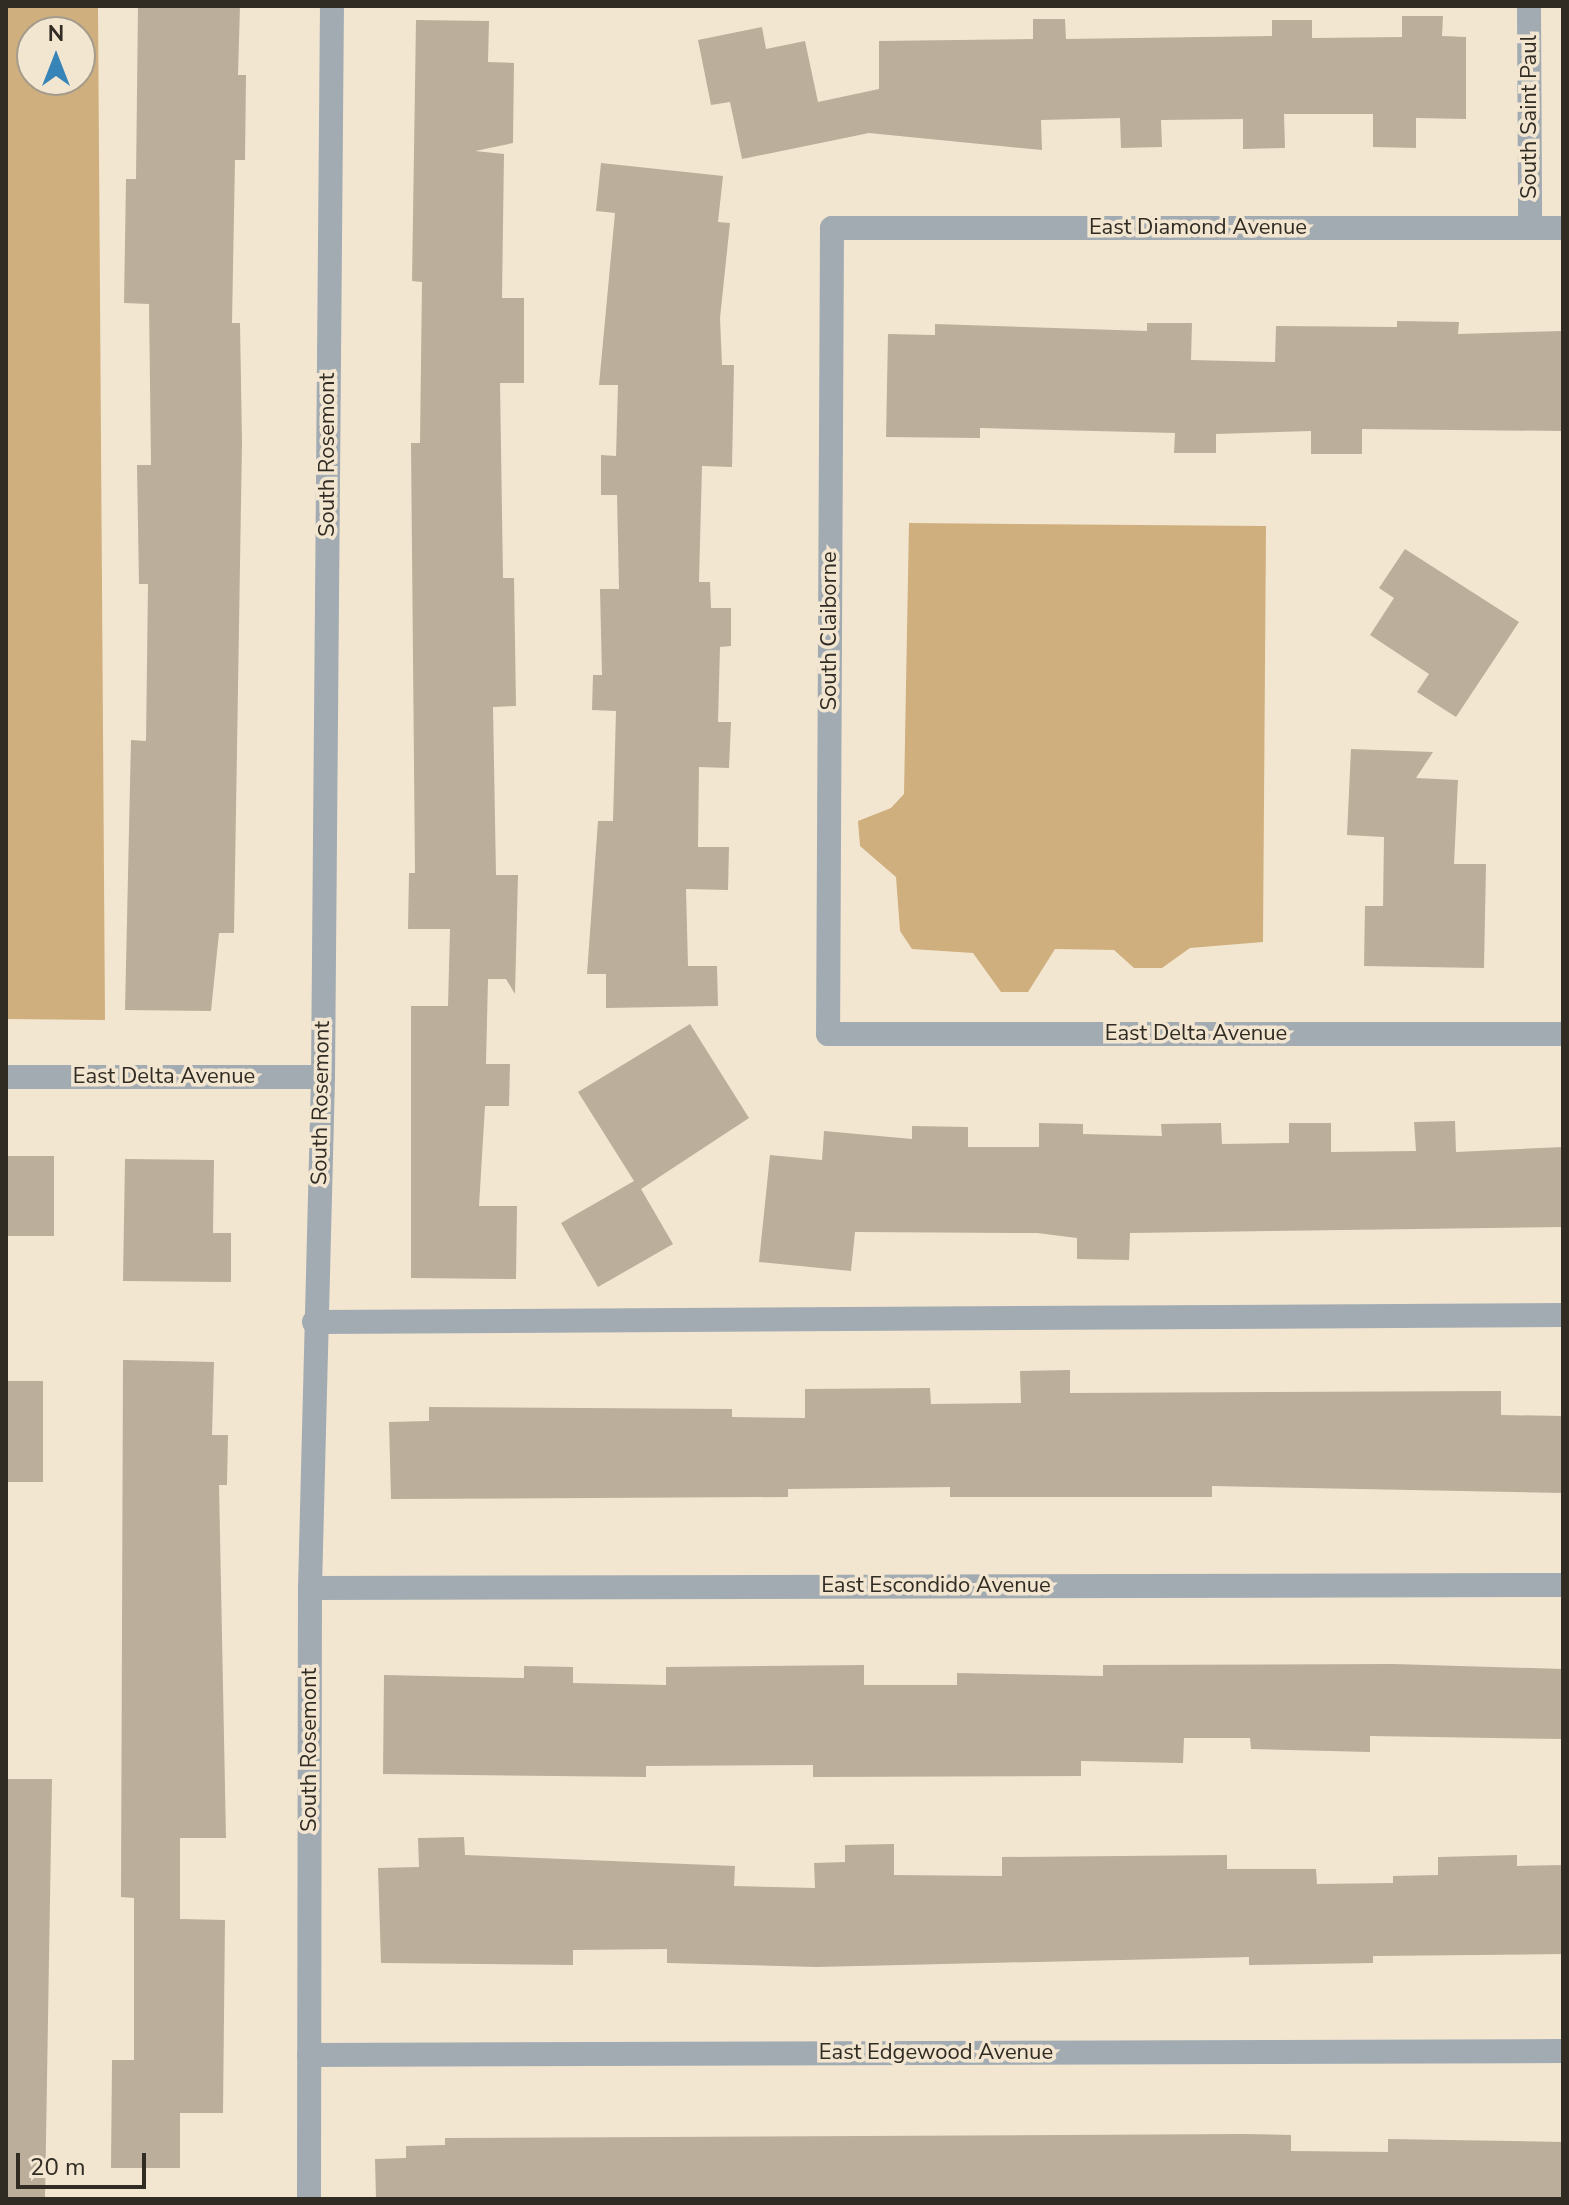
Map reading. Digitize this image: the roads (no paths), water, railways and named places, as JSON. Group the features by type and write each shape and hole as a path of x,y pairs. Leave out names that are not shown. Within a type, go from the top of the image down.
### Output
{"street":[{"name":"South Rosemont","path":"309,2199 310,1588 314,1322 323,1077 332,6"},
{"name":"South Saint Paul","path":"1529,6 1530,228"},
{"name":"East Diamond Avenue","path":"832,228 1563,228"},
{"name":"South Claiborne","path":"828,1034 832,228"},
{"name":"East Delta Avenue","path":"828,1034 1563,1034"},
{"name":"East Delta Avenue","path":"6,1077 323,1077"},
{"path":"314,1322 1563,1315"},
{"name":"East Escondido Avenue","path":"310,1588 1563,1585"},
{"name":"East Edgewood Avenue","path":"309,2055 1563,2051"}]}
